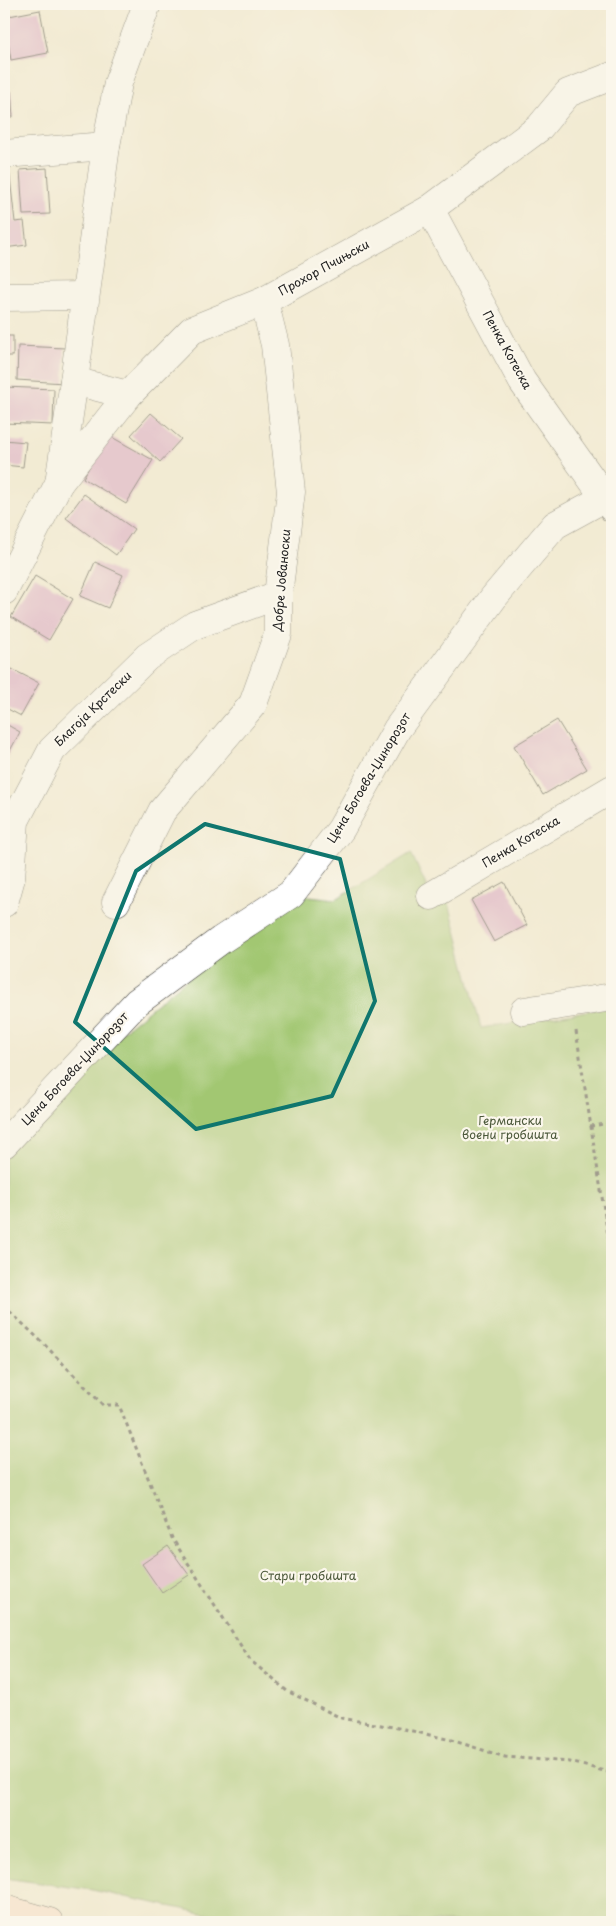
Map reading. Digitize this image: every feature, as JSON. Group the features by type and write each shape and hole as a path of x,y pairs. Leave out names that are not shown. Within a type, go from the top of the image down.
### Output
{"street":[{"path":"4,590 59,483 106,146 118,83 147,4"},
{"name":"Прохор Пчињски","path":"59,483 128,395 192,330 264,301 430,209 539,128 568,93 612,76"},
{"path":"4,154 106,146"},
{"name":"Пенка Котеска","path":"430,209 522,381 609,503"},
{"path":"4,297 84,296"},
{"name":"Добре Јованоски","path":"116,902 162,811 253,704 278,634 278,595 291,492 275,345 264,301"},
{"path":"74,381 128,395"},
{"name":"Цена Богоева-Џинорозот","path":"4,1144 137,1002 221,940 291,894 341,829 397,729 494,597 555,525 609,503"},
{"name":"Благоја Крстески","path":"4,903 11,878 15,821 52,750 146,657 195,625 278,595"},
{"name":"Пенка Котеска","path":"431,896 612,789"},
{"path":"524,1011 612,997"},
{"path":"4,1909 49,1922"}],"path":[{"path":"575,1023 610,1248"},
{"path":"590,1126 612,1123"},
{"path":"4,1306 103,1405 119,1405 172,1538 250,1660 287,1691 341,1718 404,1729 451,1740 505,1757 570,1762 612,1773"}],"highlighted area":[{"path":"205,824 340,859 375,1001 332,1096 196,1129 75,1022 136,871"}],"green space":[{"name":"Стари гробишта","path":"411,853 431,896 447,895 481,1028 612,1007 612,1922 245,1922 92,1890 4,1878 4,1144 68,1076 291,894 336,899"}],"building":[{"path":"40,10 48,53 11,60 4,17"},
{"path":"4,91 11,91 13,117 4,118"},
{"path":"8,160 15,222 24,221 27,245 4,248 4,161"},
{"path":"47,168 50,214 23,215 20,170"},
{"path":"4,336 13,336 13,356 4,356"},
{"path":"18,346 65,348 64,383 17,380"},
{"path":"4,387 54,389 53,425 4,423"},
{"path":"151,413 181,439 160,462 131,435"},
{"path":"108,435 153,460 126,504 83,478"},
{"path":"4,440 26,442 23,467 4,465"},
{"path":"84,494 134,529 116,555 66,518"},
{"path":"95,562 123,575 108,608 80,596"},
{"path":"35,576 73,599 49,640 11,617"},
{"path":"4,665 39,683 21,716 4,707"},
{"path":"557,720 587,769 543,795 514,746"},
{"path":"4,723 20,732 4,762"},
{"path":"504,882 527,925 494,942 471,900"},
{"path":"168,1546 189,1575 162,1593 142,1564"}],"park label":[{"name":"Германски воени гробишта","path":"510,1128"}]}
